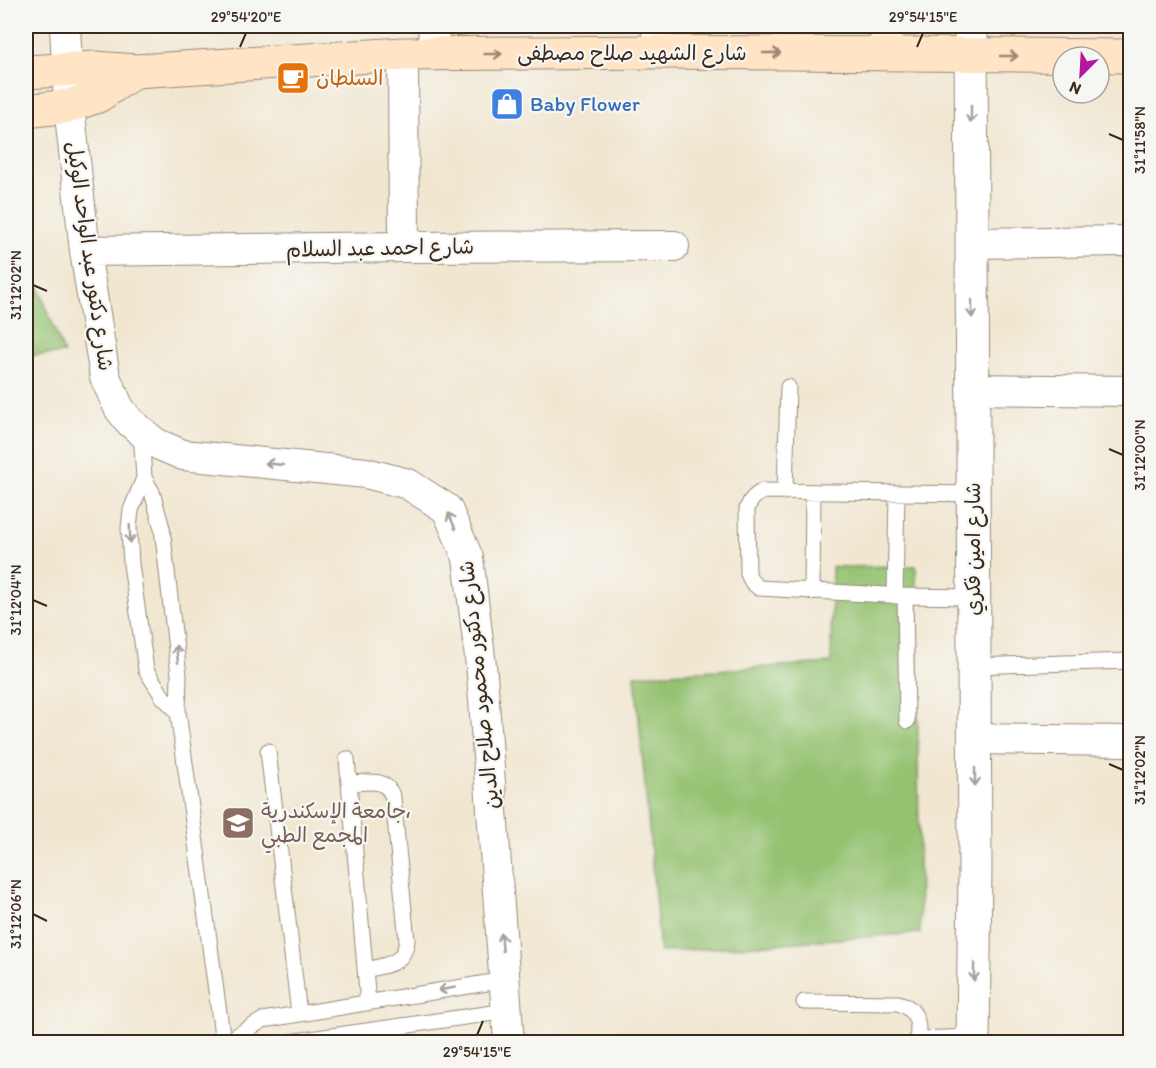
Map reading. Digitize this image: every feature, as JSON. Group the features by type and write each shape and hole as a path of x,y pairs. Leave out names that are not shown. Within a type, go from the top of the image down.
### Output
{"main road":[{"name":"شارع الشهيد صلاح مصطفى","path":"26,72 95,68 135,71 402,54 434,40 971,40 1131,56"},
{"path":"26,111 69,106 98,96 135,71"}],"street":[{"name":"شارع دكتور عبد الواحد الوكيل","path":"65,26 69,106 85,251 105,377 119,408 141,431"},
{"name":"شارع امين فكري","path":"971,40 975,739 973,1040"},
{"path":"402,54 404,247"},
{"path":"972,243 1131,241"},
{"name":"شارع احمد عبد السلام","path":"85,251 674,246"},
{"path":"973,389 1131,391"},
{"name":"شارع دكتور محمود صلاح الدين","path":"141,431 155,443 183,455 366,473 408,484 447,509 468,558 482,674 509,1042"},
{"path":"975,739 1131,741"}],"lane":[{"path":"785,492 788,387"},
{"path":"141,431 144,478 158,509 162,528 179,675 178,712 224,1042 263,1020 505,980"},
{"path":"144,478 131,510 129,528 131,564 146,670 163,697 178,712"},
{"path":"973,495 763,491 755,495 747,509 748,574 759,588 900,596 974,597"},
{"path":"812,592 813,492"},
{"path":"897,493 907,721"},
{"path":"974,666 1131,661"},
{"path":"268,751 299,1014"},
{"path":"347,759 368,1003"},
{"path":"349,783 382,783 390,788 393,798 407,941 405,953 399,961 366,970"},
{"path":"804,1002 898,1003 913,1010 916,1017 917,1041 973,1040"},
{"path":"289,1042 507,1011"}],"green space":[{"path":"26,255 64,353 26,356"},
{"path":"916,566 920,933 660,952 635,675 831,663 832,567"}],"place":[{"name":"السلطان","path":"293,78"},
{"name":"Baby Flower","path":"507,104"},
{"name":"جامعة الإسكندرية، المجمع الطبي","path":"238,823"}]}
